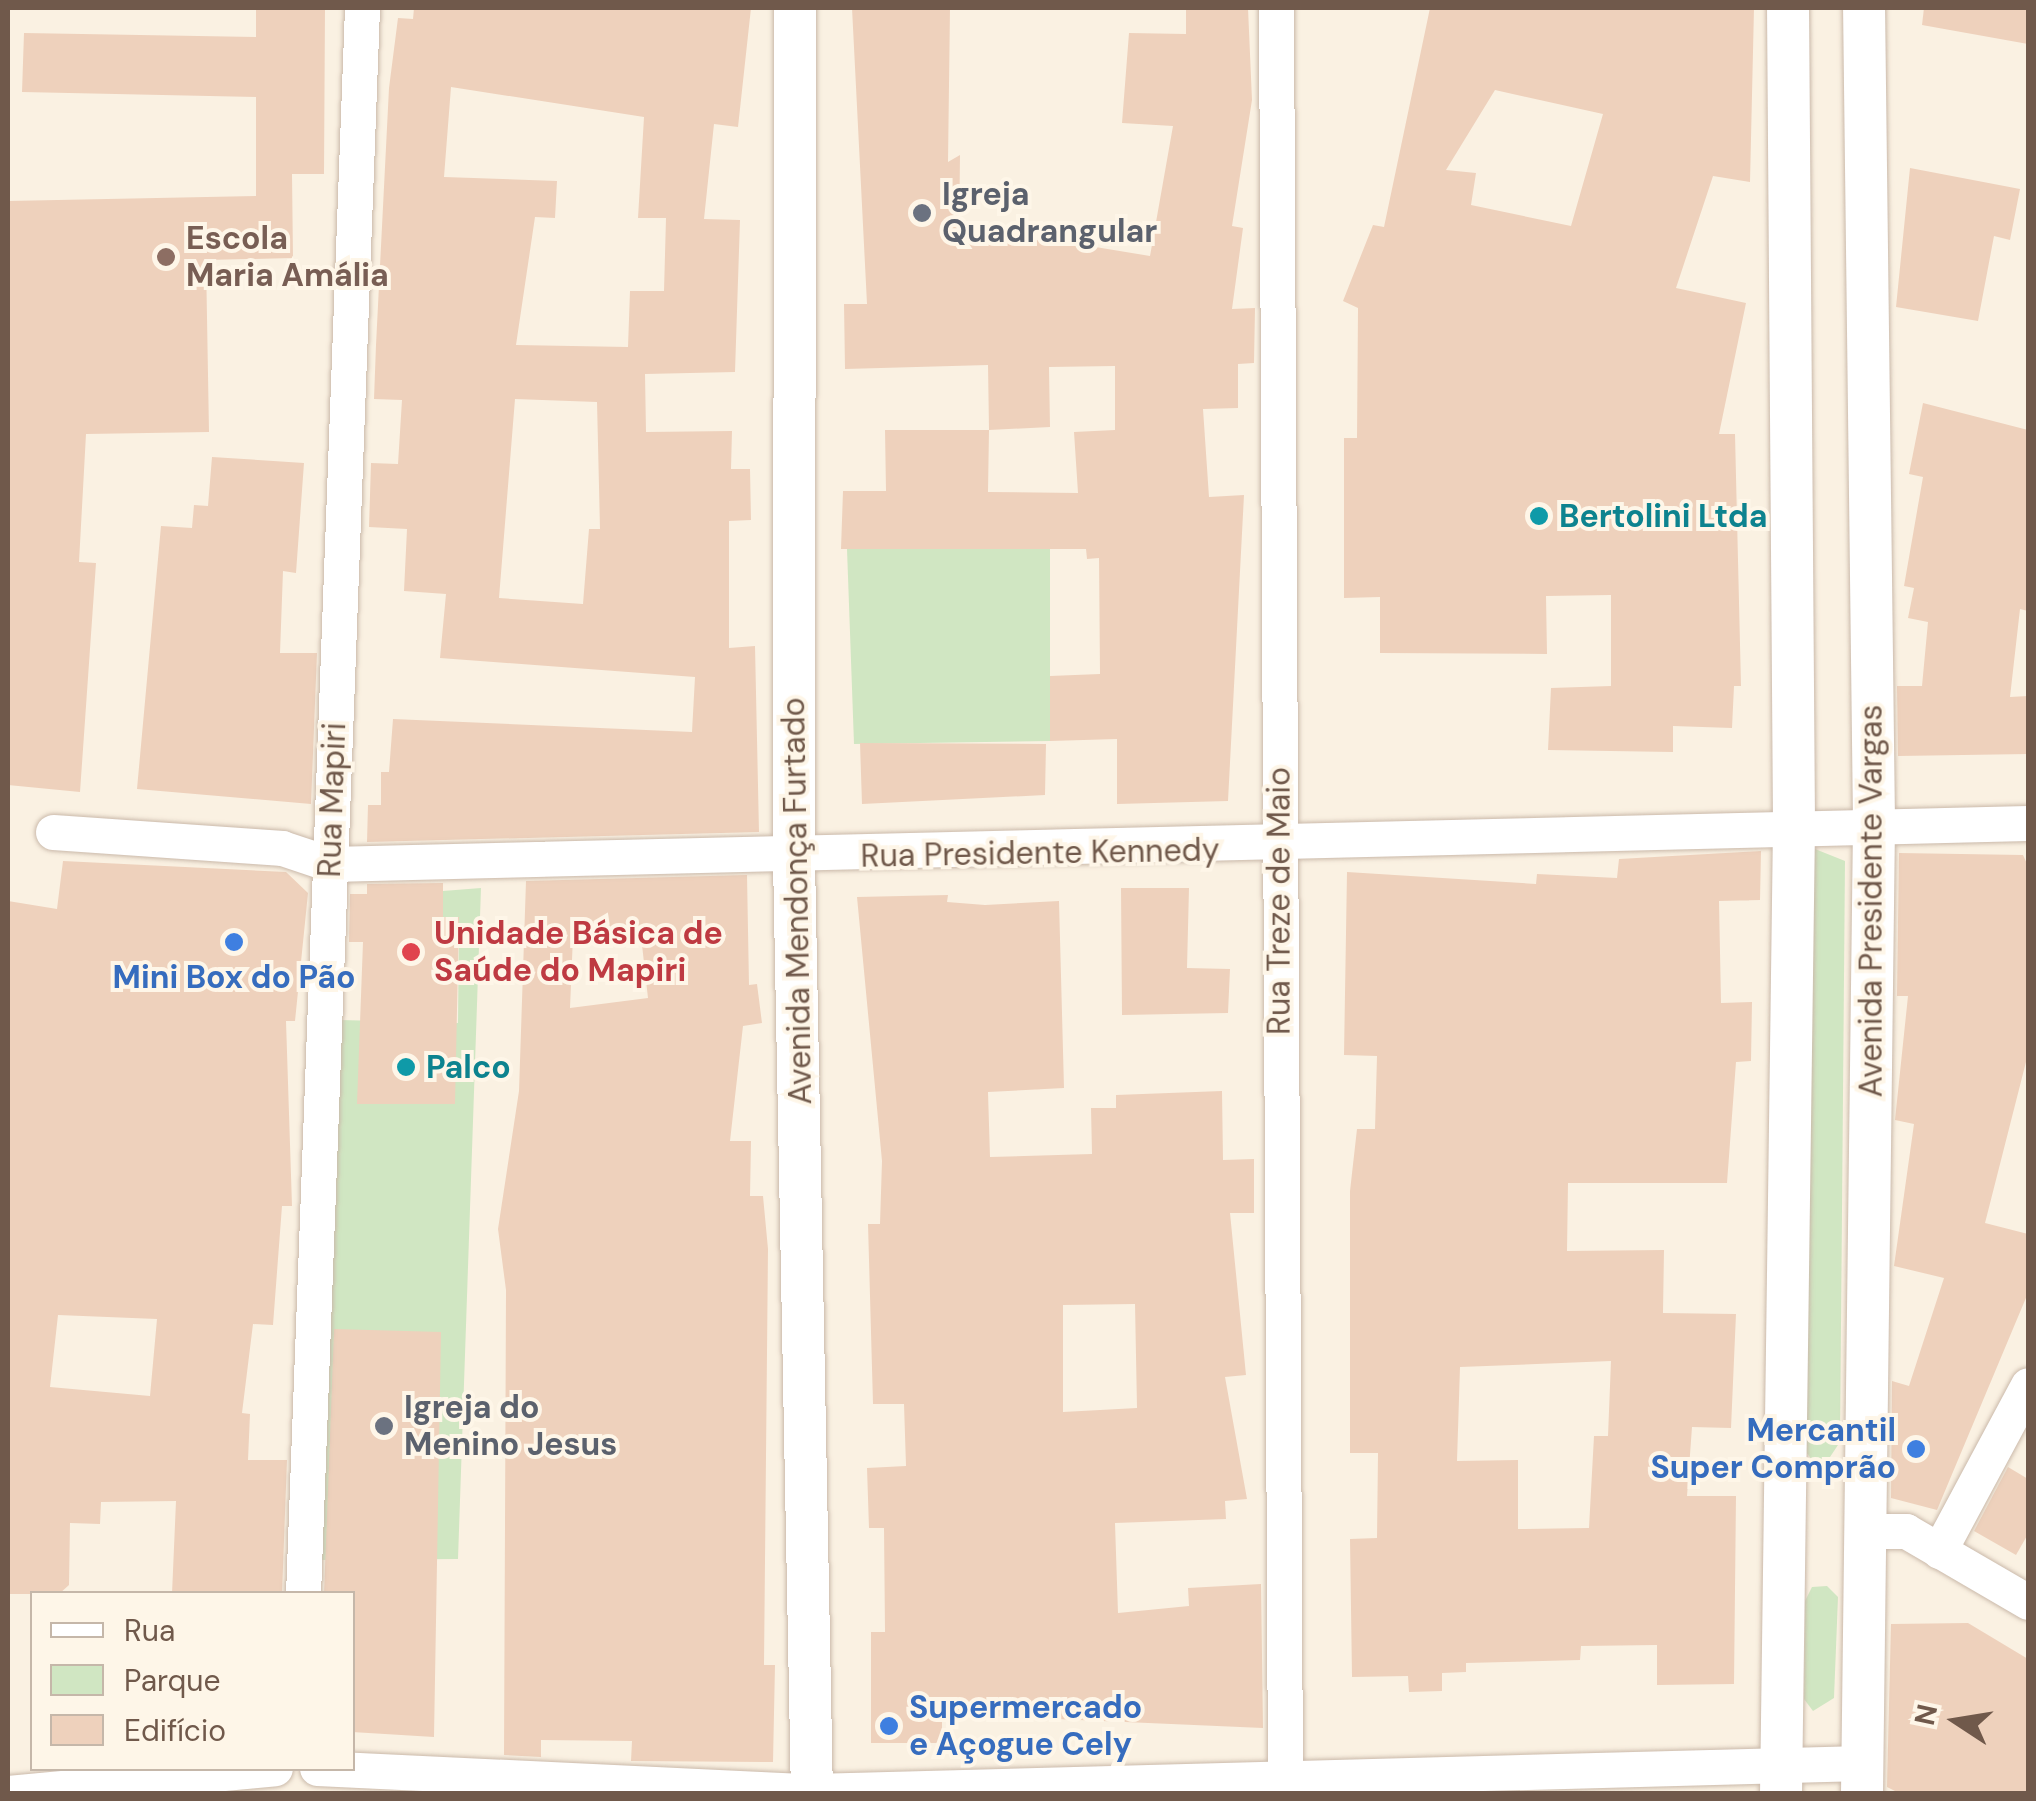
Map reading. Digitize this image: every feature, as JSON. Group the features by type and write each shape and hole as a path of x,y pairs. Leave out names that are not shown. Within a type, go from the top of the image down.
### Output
{"street":[{"name":"Rua Mapiri","path":"303,1591 362,8"},
{"name":"Avenida Mendonça Furtado","path":"795,8 794,859 812,1792"},
{"name":"Rua Treze de Maio","path":"1276,8 1285,1786"},
{"path":"1781,1779 1794,824 1788,8"},
{"name":"Avenida Presidente Vargas","path":"1862,1778 1874,822 1864,8"},
{"name":"Rua Presidente Kennedy","path":"54,832 282,848 330,864 1278,848 1794,824 2028,824"},
{"path":"1938,1551 2028,1385"},
{"path":"1863,1531 1906,1531 2028,1602"},
{"path":"8,1792 242,1771"},
{"path":"327,1771 372,1784 812,1792 1862,1778"}],"green space":[{"path":"847,549 1050,549 1050,741 854,744"},
{"path":"1815,849 1845,861 1840,1442 1828,1460 1812,1460 1800,1444 1807,866"},
{"path":"481,888 458,1559 318,1560 340,1020 458,1023 459,918 443,917 443,891"},
{"path":"1827,1586 1838,1597 1834,1698 1813,1711 1804,1699 1805,1601 1812,1587"}],"building":[{"name":"Escola Maria Amália","path":"256,8 325,8 324,174 292,174 293,258 206,260 209,432 86,434 79,562 96,563 80,792 8,785 8,201 256,196 256,97 22,92 24,33 256,37"},
{"path":"414,8 751,8 738,127 714,124 704,219 740,220 735,372 645,374 646,432 732,431 731,469 750,469 751,520 729,521 729,648 755,646 759,832 367,842 368,805 381,805 381,772 389,772 393,719 692,732 695,677 440,658 446,594 404,591 407,529 369,527 371,463 398,464 402,400 374,399 389,88 398,18 413,19","holes":["451,87 644,117 638,218 666,218 664,291 630,291 628,347 516,345 535,217 555,218 557,181 444,177","515,399 597,402 600,529 589,529 583,604 499,598"]},
{"path":"852,8 950,8 948,162 960,155 959,241 1053,240 1150,256 1173,126 1122,123 1129,33 1186,34 1186,8 1248,8 1252,100 1232,226 1243,228 1232,309 1255,308 1254,363 1238,364 1238,408 1203,409 1209,497 1244,495 1228,801 1117,804 1117,739 1050,741 1050,676 1100,674 1099,558 1087,559 1086,549 841,549 843,491 886,491 885,430 989,430 988,365 845,369 844,304 867,304","holes":["1115,366 1115,430 1074,432 1078,493 988,492 989,430 1050,427 1049,367"]},
{"path":"1430,8 1754,8 1750,182 1713,176 1676,288 1746,303 1719,434 1735,434 1741,686 1734,686 1732,728 1673,726 1673,752 1548,750 1551,688 1611,686 1611,595 1546,596 1547,654 1380,653 1380,597 1344,598 1344,438 1357,438 1358,308 1343,301 1373,225 1384,227","holes":["1495,90 1603,114 1571,226 1471,205 1476,173 1446,170"]},
{"path":"1924,8 2028,8 2028,44 1922,25"},
{"path":"1910,168 2020,189 2010,240 1994,236 1978,321 1896,307"},
{"path":"1923,403 2028,430 2028,611 2020,609 2010,697 2028,696 2028,754 1898,756 1897,686 1922,686 1928,622 1908,618 1914,588 1904,586 1923,477 1909,474"},
{"path":"212,457 304,463 296,573 283,571 280,653 317,653 311,804 137,789 161,526 192,528 194,505 208,506"},
{"path":"860,743 1046,744 1045,795 862,804"},
{"path":"1761,851 1760,900 1719,901 1721,1003 1752,1002 1751,1061 1736,1062 1727,1183 1568,1183 1567,1251 1664,1250 1663,1313 1736,1314 1731,1428 1692,1427 1687,1496 1736,1496 1734,1684 1657,1685 1657,1645 1581,1646 1580,1660 1466,1663 1466,1672 1442,1673 1442,1691 1409,1692 1408,1676 1352,1677 1350,1539 1377,1538 1378,1453 1350,1453 1350,1191 1357,1129 1375,1129 1377,1056 1344,1055 1347,872 1536,884 1537,874 1617,878 1619,859","holes":["1611,1361 1608,1436 1594,1436 1589,1528 1518,1529 1518,1460 1457,1461 1460,1367"]},
{"path":"1899,853 2023,855 2028,866 2028,1054 1985,1223 2028,1234 2028,1293 1937,1510 1891,1498 1892,1381 1909,1386 1944,1278 1894,1266 1914,1124 1895,1120 1908,996 1897,996"},
{"path":"63,861 286,872 308,893 295,1021 286,1021 292,1206 282,1206 273,1325 253,1324 242,1413 250,1414 248,1460 287,1460 282,1591 172,1591 176,1501 101,1502 100,1524 70,1523 69,1585 62,1591 8,1594 8,901 57,909","holes":["58,1315 157,1319 150,1396 50,1387"]},
{"path":"747,875 749,985 757,984 762,1023 743,1026 730,1141 751,1141 750,1196 763,1196 768,1249 764,1665 775,1665 773,1762 631,1761 632,1741 541,1740 541,1757 504,1755 506,1290 498,1229 519,1091 526,881","holes":["573,936 641,936 648,998 570,1008"]},
{"path":"443,883 443,917 459,917 455,1104 357,1104 363,942 349,942 350,894 367,894 367,884"},
{"path":"1121,888 1189,888 1187,968 1230,969 1228,1013 1122,1015"},
{"path":"948,895 947,902 985,905 1059,901 1064,1088 988,1092 990,1157 1092,1154 1091,1108 1116,1108 1116,1095 1222,1091 1223,1160 1254,1159 1254,1213 1230,1213 1246,1375 1225,1377 1247,1499 1225,1501 1226,1519 1115,1523 1118,1613 1189,1606 1188,1588 1261,1584 1263,1728 942,1714 942,1743 871,1743 871,1632 885,1632 884,1528 869,1528 867,1468 906,1466 904,1404 873,1404 868,1224 880,1224 882,1161 857,897","holes":["1135,1304 1137,1408 1063,1412 1063,1305"]},
{"path":"334,1329 441,1332 434,1737 355,1732 355,1591 324,1591"},
{"path":"2008,1467 2028,1479 2028,1534 2016,1555 1974,1531"},
{"path":"1968,1623 2028,1659 2028,1794 1901,1794 1887,1787 1891,1624"}],"place":[{"name":"Igreja Quadrangular","path":"922,213"},
{"name":"Escola Maria Amália","path":"166,257"},
{"name":"Bertolini Ltda","path":"1539,516"},
{"name":"Mini Box do Pão","path":"234,942"},
{"name":"Unidade Básica de Saúde do Mapiri","path":"411,952"},
{"name":"Palco","path":"406,1067"},
{"name":"Igreja do Menino Jesus","path":"384,1426"},
{"name":"Mercantil Super Comprão","path":"1916,1449"},
{"name":"Supermercado e Açogue Cely","path":"889,1726"}]}
